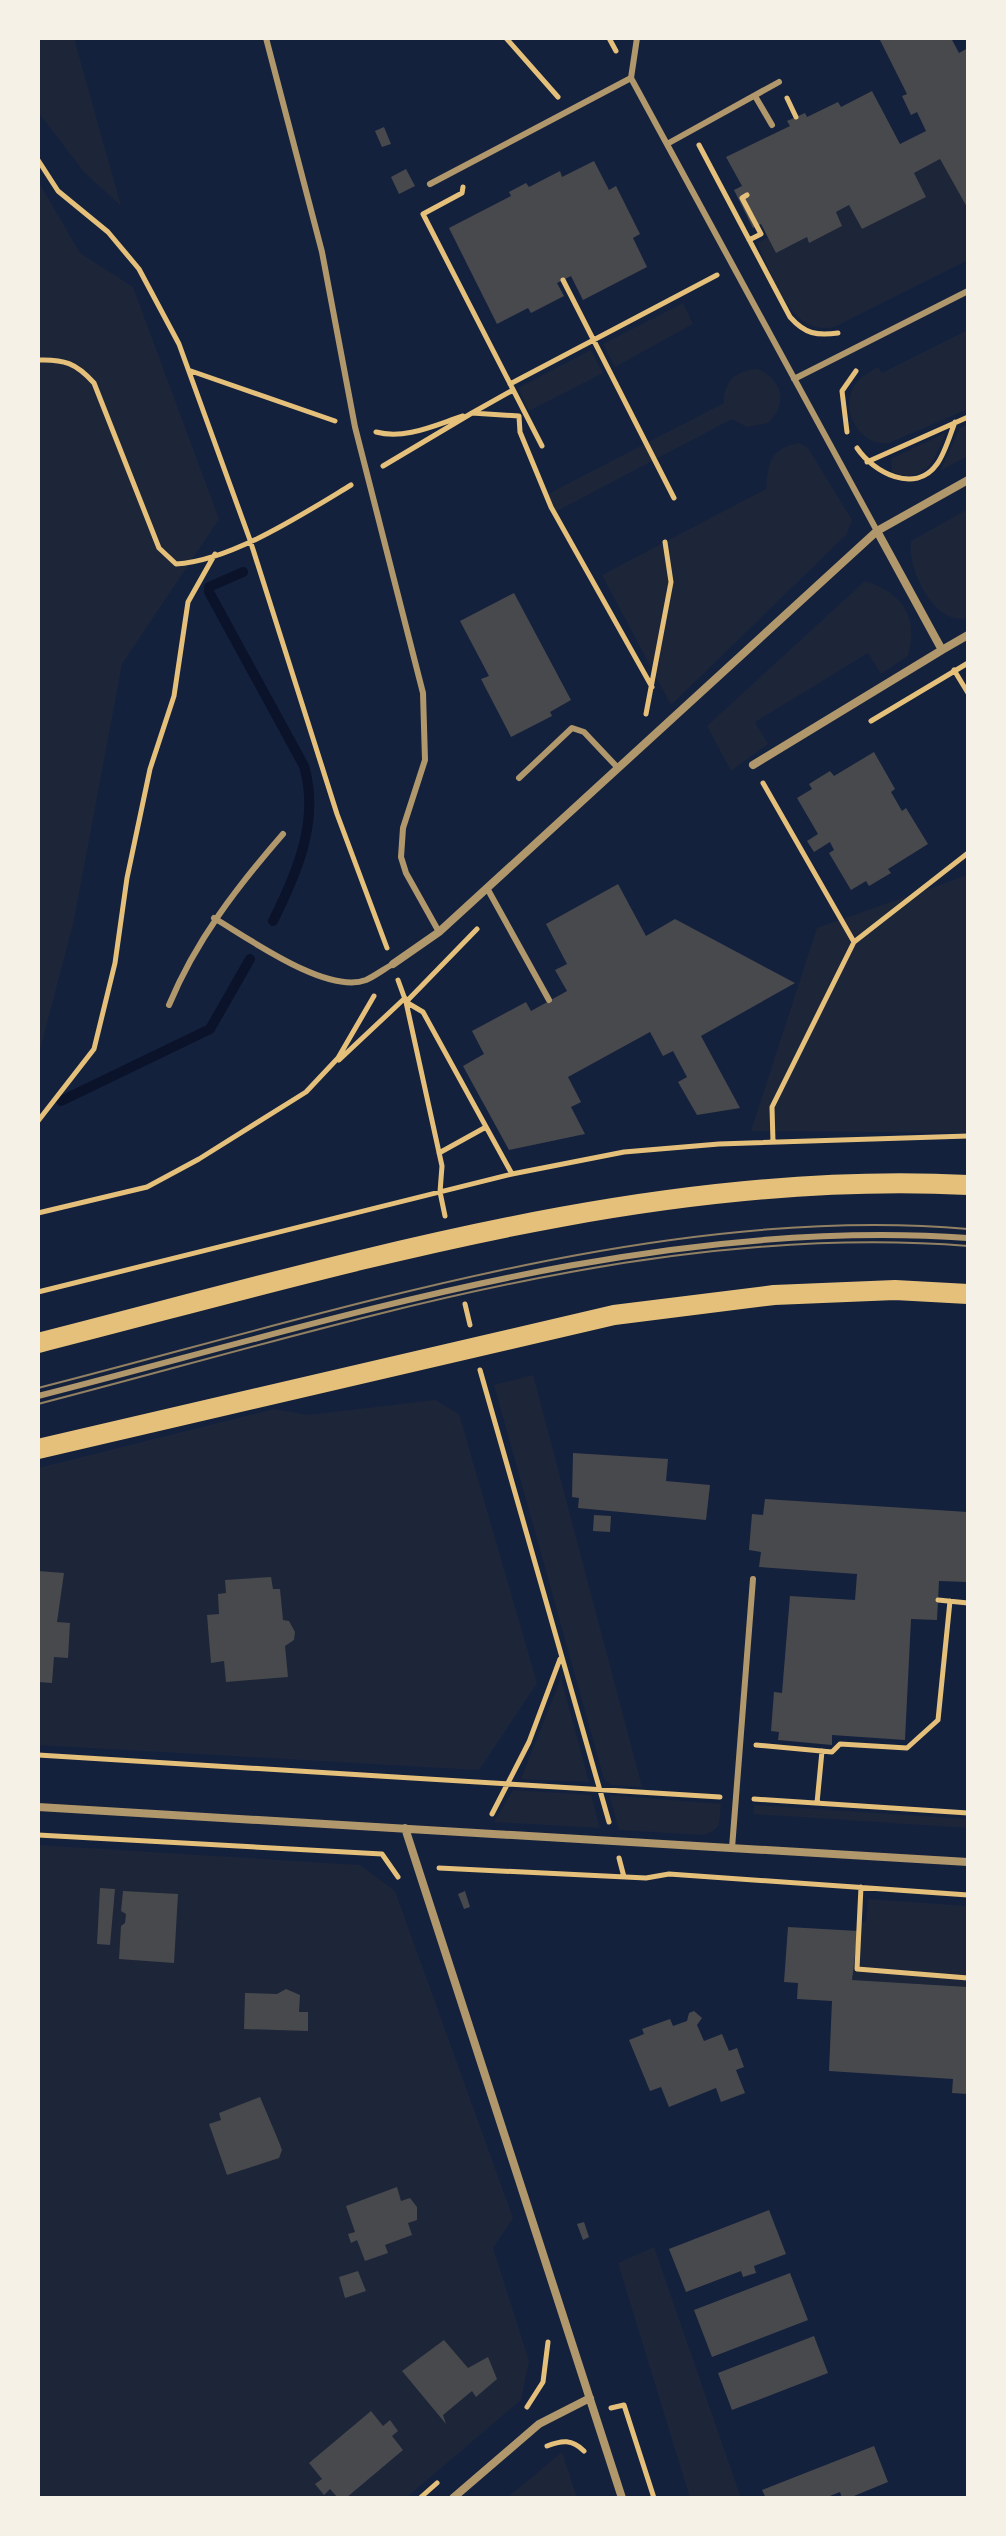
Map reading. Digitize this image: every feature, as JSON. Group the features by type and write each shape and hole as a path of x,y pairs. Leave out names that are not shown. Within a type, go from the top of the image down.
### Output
{"main road":[{"path":"38,1343 477,1234 609,1208 817,1185 968,1185"},
{"path":"38,1449 614,1315 697,1303 895,1290 968,1294"}],"street":[{"path":"393,964 439,932 877,531 968,480"},
{"path":"877,531 942,650"},
{"path":"753,765 968,635"},
{"path":"38,1807 968,1862"},
{"path":"405,1828 622,2498"},
{"path":"453,2498 539,2424 590,2398"}],"lane":[{"path":"266,38 322,252 355,427 427,717 425,760 403,828 401,857 406,873 439,932"},
{"path":"637,38 631,78 877,531"},
{"path":"430,184 631,78"},
{"path":"667,144 779,82"},
{"path":"755,96 772,125"},
{"path":"794,379 968,291"},
{"path":"519,778 572,728 584,732 618,768"},
{"path":"169,1005 182,973 214,918 283,834"},
{"path":"487,888 549,1000"},
{"path":"214,918 308,971 339,982 364,981 393,964"},
{"path":"38,1396 480,1285 616,1258 759,1240 928,1235 968,1238"},
{"path":"732,1848 753,1579"}],"path":[{"path":"506,38 569,111"},
{"path":"691,131 790,317 802,330 819,335 840,332"},
{"path":"38,160 58,191 108,232 139,269 191,371 250,540 337,814 406,1000 439,1153 440,1192"},
{"path":"465,165 462,193 423,214 542,446"},
{"path":"747,195 742,198 761,234 749,240"},
{"path":"191,371 293,409 355,427 387,435 414,432 472,413 594,340 732,267"},
{"path":"563,280 674,498"},
{"path":"38,360 61,359 80,366 94,383 159,548 167,557 176,564 196,563 250,540"},
{"path":"865,366 856,371 842,391 847,434 866,462 898,478 918,479 937,465 955,422"},
{"path":"472,413 519,416 524,444 551,507 652,687"},
{"path":"866,462 968,417"},
{"path":"639,749 671,582 665,542"},
{"path":"38,1121 94,1049 115,963 150,769 174,696 188,602 216,553"},
{"path":"942,650 968,693"},
{"path":"753,765 854,942"},
{"path":"773,1142 772,1107 854,942 968,853"},
{"path":"38,1213 147,1187 199,1159 306,1092 333,1063 393,964"},
{"path":"333,1063 348,1055 406,1000"},
{"path":"406,1000 423,1012 512,1174"},
{"path":"439,1153 486,1127"},
{"path":"38,1292 512,1174 624,1152 773,1142 968,1136"},
{"path":"474,1346 624,1877"},
{"path":"938,1600 968,1603"},
{"path":"740,1744 832,1752 840,1744 907,1748 938,1720 950,1601"},
{"path":"482,1833 529,1742 561,1657"},
{"path":"817,1803 822,1751"},
{"path":"38,1755 968,1813"},
{"path":"38,1835 382,1854 400,1880"},
{"path":"418,1869 454,1867 624,1877 669,1874 968,1895"},
{"path":"861,1887 857,1969 968,1978"},
{"path":"517,2416 529,2406 543,2382 549,2350 546,2329"},
{"path":"595,2412 624,2405 654,2498"},
{"path":"544,2447 560,2441 572,2442 584,2449 588,2462"},
{"path":"420,2498 444,2477"}],"shaded area":[{"path":"38,38 74,38 121,206 84,172 38,112"},
{"path":"940,159 968,209 968,260 834,327 818,327 794,313 777,286 757,243 768,237 776,253 807,237 810,242 842,226 836,212 849,205 862,229 926,197 914,173"},
{"path":"38,181 80,253 133,287 219,519 122,664 74,920 38,1058"},
{"path":"683,303 693,324 615,367 603,344"},
{"path":"968,330 968,409 889,443 870,440 862,434 849,408 853,388 858,381 878,367 882,373"},
{"path":"591,350 603,373 529,411 518,388"},
{"path":"758,369 773,379 780,393 778,408 768,423 747,427 732,419 555,512 546,495 724,403 726,389 733,378"},
{"path":"968,424 968,456 941,470 960,428"},
{"path":"945,433 928,468 913,475 892,472 891,459"},
{"path":"799,443 808,448 852,520 846,535 671,705 602,575 766,489 772,458 782,449"},
{"path":"968,509 968,618 955,618 944,613 925,593 913,566 911,541"},
{"path":"865,581 889,592 905,609 911,630 908,656 881,674 868,653 755,722 768,744 731,771 707,726"},
{"path":"968,875 968,1133 751,1131 817,928"},
{"path":"533,1375 642,1787 611,1785 604,1779 494,1385"},
{"path":"435,1400 459,1414 537,1683 479,1770 38,1745 38,1468 274,1409 308,1415"},
{"path":"561,1678 589,1782 521,1779"},
{"path":"513,1790 591,1795 600,1828 494,1822"},
{"path":"609,1795 721,1804 719,1825 704,1835 619,1830"},
{"path":"754,1805 968,1819 968,1828 753,1814"},
{"path":"38,1845 360,1865 395,1891 513,2218 493,2248 529,2361 521,2400 406,2498 38,2498"},
{"path":"868,1899 968,1906 968,1987 852,1980 858,1922 866,1922"},
{"path":"654,2247 741,2498 690,2498 618,2263"},
{"path":"562,2452 577,2498 507,2498"}],"building":[{"path":"879,38 951,38 959,53 968,48 968,209 940,159 914,173 926,197 862,229 849,205 836,212 842,226 809,243 807,237 776,253 761,224 753,228 734,190 742,186 726,157 790,126 787,121 805,113 807,117 838,102 841,107 872,91 900,144 926,131 917,112 911,115 902,96 907,94"},
{"path":"384,127 391,144 382,147 375,131"},
{"path":"594,161 609,190 616,186 640,234 633,238 647,267 583,300 571,276 557,283 564,296 531,313 528,308 497,324 449,228 511,196 509,192 526,183 529,187 560,171 562,177"},
{"path":"406,169 415,186 399,194 391,177"},
{"path":"514,593 571,700 550,712 552,716 511,737 481,679 489,676 460,621"},
{"path":"874,752 895,789 891,792 902,811 906,808 928,844 888,869 891,873 869,886 866,881 851,890 829,853 834,850 830,842 814,852 807,841 818,834 797,798 812,789 809,784 830,771 834,776"},
{"path":"618,884 646,936 675,919 795,983 701,1036 740,1108 697,1115 678,1082 687,1077 673,1051 663,1056 650,1032 568,1077 581,1102 571,1107 585,1134 509,1150 463,1066 484,1054 472,1031 526,1002 531,1011 567,991 555,970 567,964 546,924"},
{"path":"573,1453 668,1459 666,1481 710,1485 706,1520 578,1508 579,1498 572,1497"},
{"path":"765,1499 968,1512 968,1582 939,1581 937,1620 911,1619 905,1740 832,1735 832,1745 778,1740 779,1732 771,1731 774,1692 782,1693 790,1596 855,1600 857,1574 759,1567 761,1552 749,1550 752,1514 763,1515"},
{"path":"594,1515 611,1516 610,1532 593,1531"},
{"path":"38,1571 64,1573 57,1622 70,1623 68,1658 54,1657 52,1683 38,1682"},
{"path":"271,1577 273,1589 280,1589 283,1620 289,1621 295,1632 294,1640 285,1646 288,1677 226,1682 224,1661 211,1663 207,1615 219,1614 218,1594 226,1593 225,1580"},
{"path":"100,1888 115,1889 110,1945 97,1944"},
{"path":"123,1891 178,1894 174,1963 119,1959 121,1926 125,1923 126,1914 121,1911"},
{"path":"465,1891 470,1907 464,1909 458,1894"},
{"path":"788,1927 858,1931 852,1980 968,1987 968,2094 952,2093 953,2079 829,2071 832,2001 797,1999 798,1983 784,1982"},
{"path":"286,1989 300,1995 299,2012 308,2012 308,2031 244,2029 245,1993 277,1994"},
{"path":"694,2011 702,2018 697,2025 704,2041 722,2034 729,2051 737,2048 744,2067 736,2070 745,2093 721,2102 716,2088 669,2107 661,2087 650,2091 629,2040 644,2034 642,2029 670,2019 673,2026 687,2021 689,2013"},
{"path":"260,2097 282,2150 279,2158 227,2175 209,2124 221,2120 219,2113"},
{"path":"397,2187 401,2201 410,2198 417,2207 417,2220 408,2223 412,2235 385,2245 388,2253 365,2261 357,2240 351,2243 348,2234 355,2232 346,2206"},
{"path":"769,2210 786,2254 754,2266 756,2273 743,2277 741,2271 686,2292 669,2249"},
{"path":"584,2222 589,2237 583,2240 577,2224"},
{"path":"358,2271 366,2291 345,2298 339,2277"},
{"path":"790,2273 808,2320 712,2357 694,2310"},
{"path":"814,2336 828,2373 732,2410 718,2373"},
{"path":"444,2340 468,2368 488,2357 497,2379 476,2397 472,2391 443,2415 446,2424 402,2371"},
{"path":"371,2411 383,2426 390,2420 398,2431 392,2436 403,2450 346,2498 338,2498 330,2489 324,2495 315,2484 322,2479 309,2463"},
{"path":"874,2446 888,2482 849,2498 842,2498 840,2492 825,2498 766,2498 762,2490"}],"waterway":[{"path":"243,572 209,587 209,592 304,766 308,786 308,826 304,846 273,921"},
{"path":"61,1101 210,1029 250,959"}],"tram line":[{"path":"38,1388 381,1298 618,1248 736,1232 853,1225 968,1229"},
{"path":"38,1404 382,1313 498,1286 615,1264 732,1249 850,1242 968,1246"}]}
